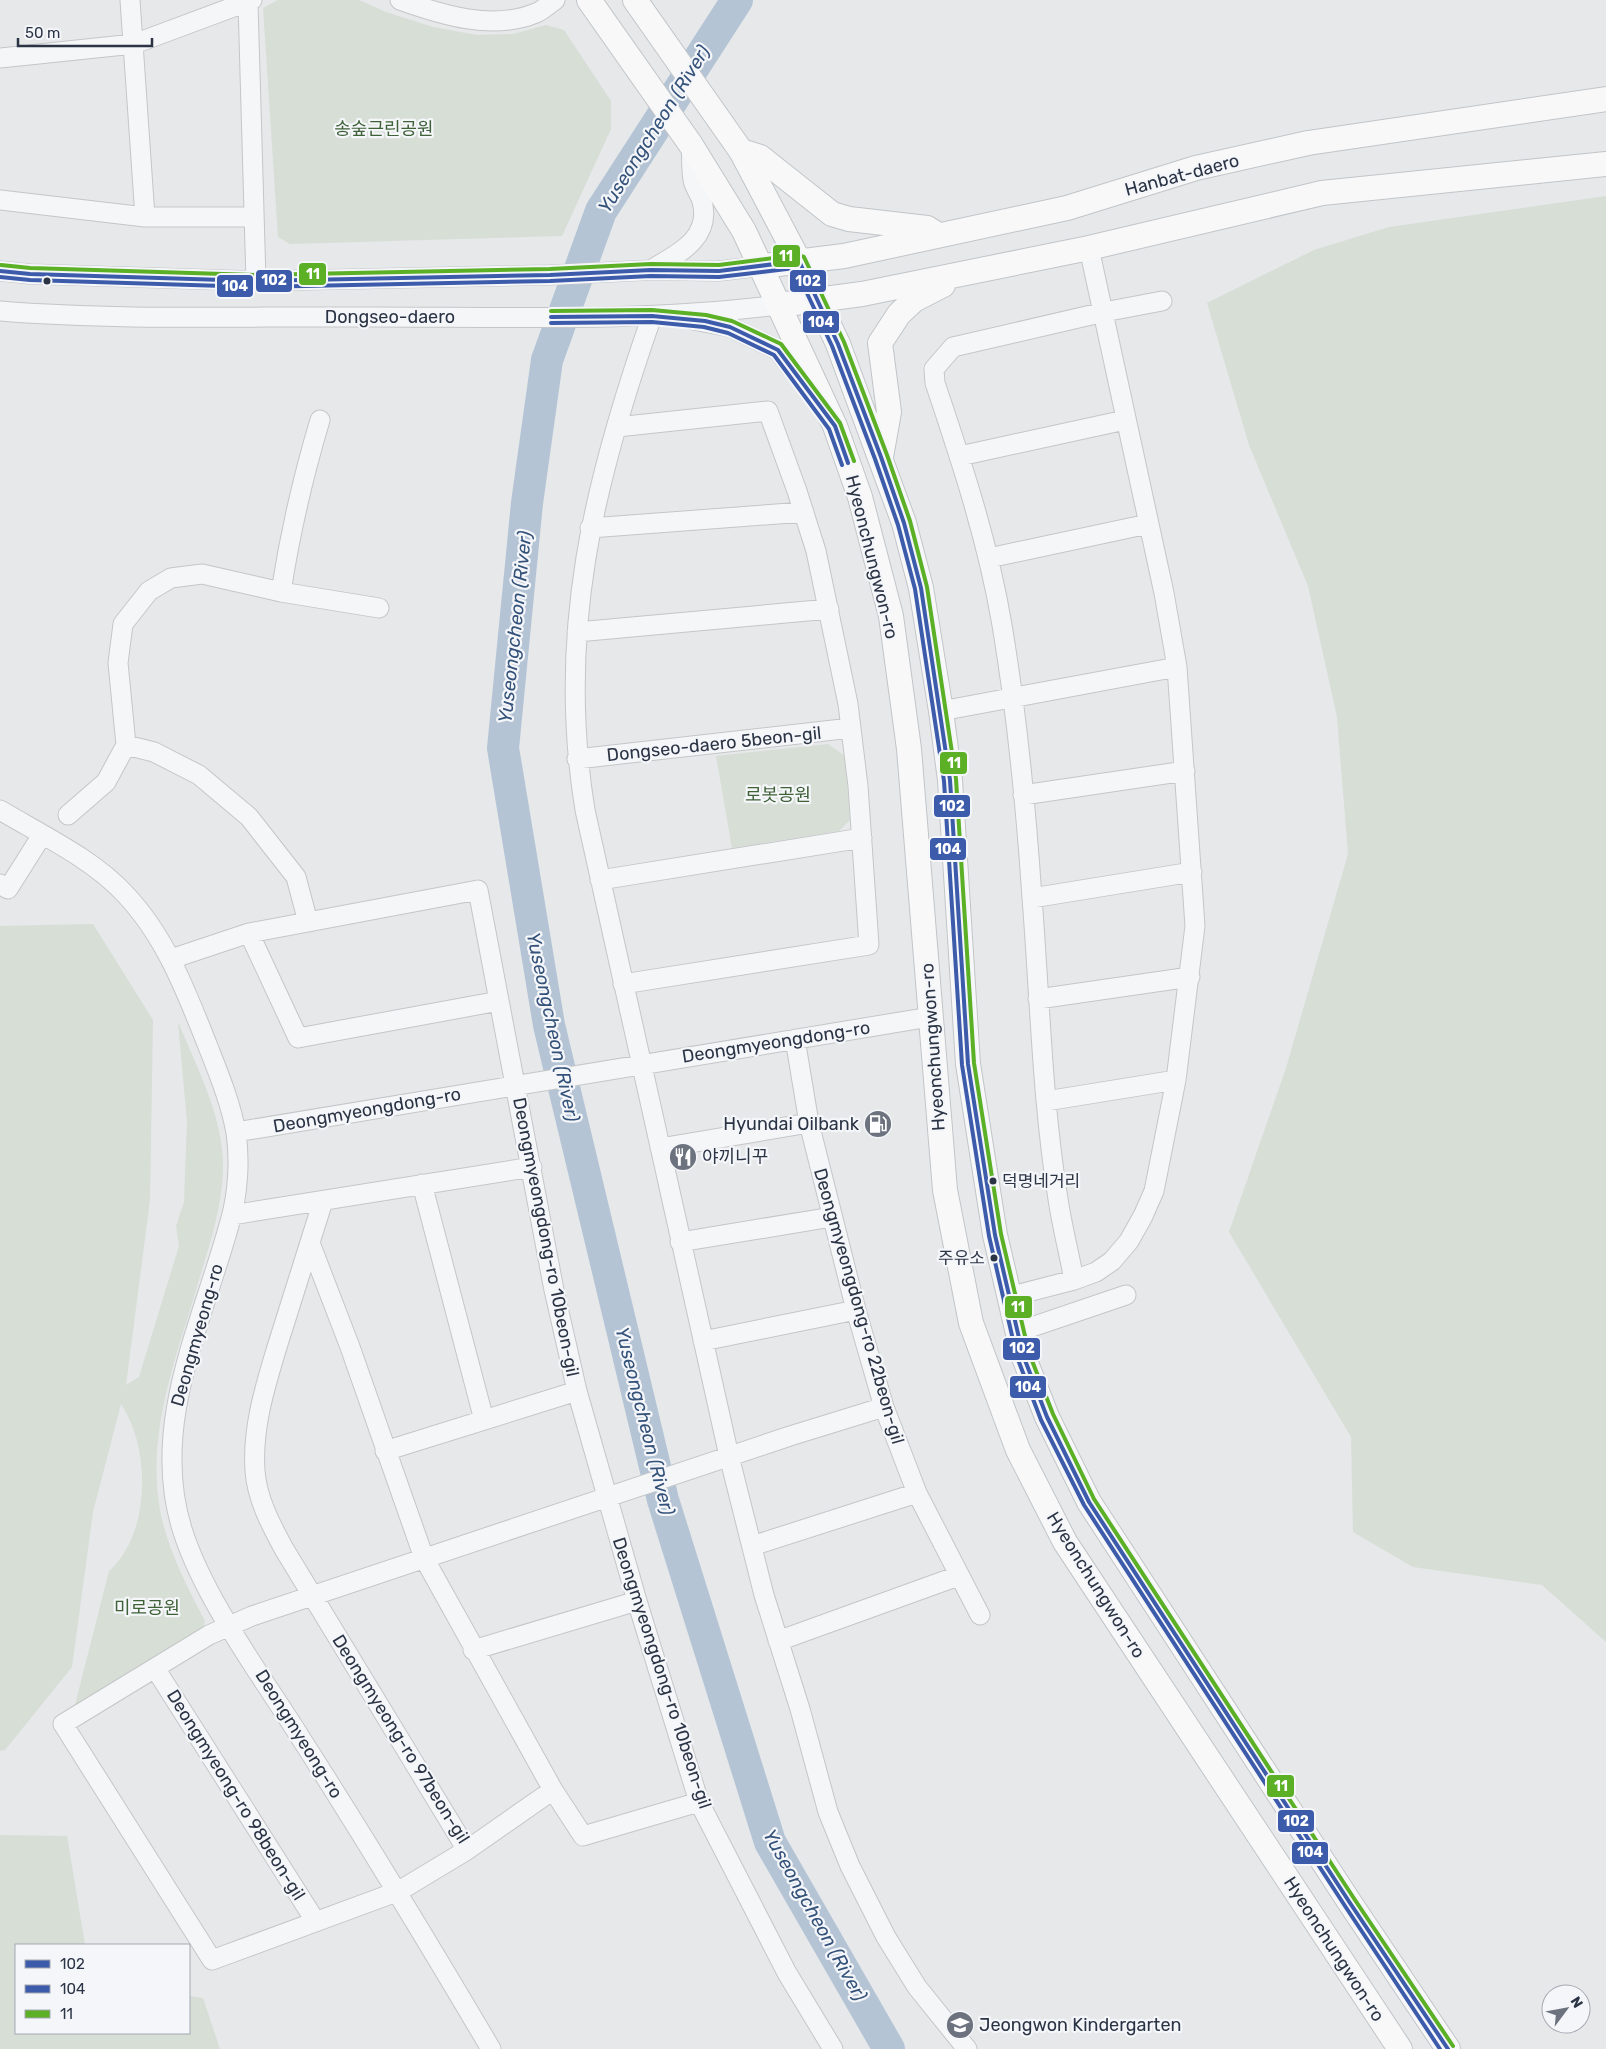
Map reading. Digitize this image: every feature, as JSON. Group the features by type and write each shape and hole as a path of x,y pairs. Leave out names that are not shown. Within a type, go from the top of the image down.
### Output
{"main road":[{"name":"Hyeonchungwon-ro","path":"588,0 641,72 691,145 744,231 762,266 835,426 860,497 891,616 908,749 945,1190 972,1323 1018,1450 1065,1542 1400,2049"},
{"name":"Hyeonchungwon-ro","path":"644,4 662,37 741,151 799,262 838,344 904,523 921,588 942,711 950,780 968,1064 995,1235 1023,1355 1047,1418 1089,1502 1344,1894 1448,2049"},
{"name":"Hanbat-daero","path":"762,266 844,256 1068,208 1196,168 1308,143 1606,99"},
{"path":"741,151 760,157 832,214 849,219 927,228 940,236"},
{"path":"779,305 862,294 1089,248 1322,193 1606,164"},
{"path":"881,457 889,412 880,343 899,314 914,300 961,274"}],"street":[{"path":"130,0 146,217"},
{"path":"400,0 433,12 497,22 536,13 555,0"},
{"path":"0,58 134,44 250,1 256,281"},
{"path":"651,270 692,244 701,230 704,216 702,201 693,181 691,145"},
{"path":"0,200 146,217 254,217"},
{"path":"1008,1297 1074,1280 1096,1272 1112,1261 1129,1241 1143,1216 1154,1191 1176,1080 1195,926 1177,667 1104,312 1089,248"},
{"path":"0,271 30,274 256,281 550,275 651,270 719,271 762,266"},
{"path":"1074,1280 1058,1199 1046,1101 1032,898 1013,698 989,558 960,456 935,383 934,369 953,347 1104,312 1162,301"},
{"name":"Dongseo-daero","path":"0,311 141,317 534,317 644,316 779,305"},
{"path":"835,426 778,350 730,327 705,321 644,316 628,386 598,493 583,567 574,688 577,759 600,880 729,1456 778,1641 828,1812 850,1866 886,1937 917,1987 967,2049"},
{"path":"617,427 768,411 804,512 824,582 851,728 862,838 869,946 623,984"},
{"path":"281,592 287,552 303,479 320,420"},
{"path":"960,456 1125,420"},
{"path":"590,528 804,512"},
{"path":"989,558 1148,524"},
{"path":"68,815 106,782 126,745 118,663 123,624 149,591 172,578 202,574 281,592 379,608"},
{"path":"577,632 829,609"},
{"path":"942,711 1177,667"},
{"name":"Dongseo-daero 5beon-gil","path":"577,759 851,728"},
{"path":"126,745 154,752 199,775 249,818 296,877 308,922 249,933 171,959"},
{"path":"1023,795 1185,771"},
{"name":"Deongmyeong-ro","path":"0,810 95,868 124,892 148,922 171,959 220,1077 236,1132 237,1162 232,1214 178,1393 170,1444 172,1485 182,1530 195,1565 229,1625 399,1891 491,2049"},
{"path":"0,884 8,889 42,835"},
{"path":"600,880 862,838"},
{"path":"1032,898 1192,872"},
{"name":"Deongmyeongdong-ro 10beon-gil","path":"308,922 478,890 499,1001 521,1084 532,1167 554,1290 577,1390 614,1495 637,1601 699,1802 787,1973 834,2049"},
{"path":"249,933 298,1038 499,1001"},
{"path":"1038,999 1190,977"},
{"name":"Deongmyeongdong-ro","path":"236,1132 930,1017"},
{"name":"Deongmyeongdong-ro 22beon-gil","path":"795,1039 809,1123 856,1310 884,1407 917,1493 958,1576 980,1615"},
{"path":"1046,1101 1176,1080"},
{"path":"660,1148 809,1123"},
{"path":"232,1214 532,1167"},
{"path":"422,1184 484,1420"},
{"name":"Deongmyeong-ro 97beon-gil","path":"323,1201 265,1388 257,1424 255,1472 268,1519 466,1850 552,1790"},
{"path":"680,1242 832,1217"},
{"path":"310,1243 350,1347 424,1558 473,1650 552,1790 584,1836 699,1802"},
{"path":"1017,1332 1126,1295"},
{"path":"703,1341 856,1310"},
{"name":"Deongmyeongdong-ro 10beon-gil","path":"386,1451 577,1390"},
{"path":"229,1625 312,1595 729,1456 884,1407"},
{"path":"752,1546 917,1493"},
{"path":"778,1641 958,1576"},
{"path":"473,1650 637,1601"},
{"name":"Deongmyeong-ro 98beon-gil","path":"229,1625 63,1724 212,1960 399,1891 466,1850"},
{"name":"Deongmyeong-ro 98beon-gil","path":"155,1668 316,1922"}],"green space":[{"name":"송숲근린공원","path":"278,0 359,0 386,12 433,27 477,35 513,34 546,25 564,30 611,101 611,129 562,236 290,244 278,237 263,8"},
{"path":"1606,196 1606,1642 1542,1585 1413,1567 1353,1532 1351,1437 1229,1232 1286,1068 1348,854 1337,717 1308,586 1249,445 1207,303 1314,250 1389,227"},
{"name":"로봇공원","path":"828,744 845,756 850,820 839,831 732,848 716,756"},
{"name":"미로공원","path":"93,924 153,1020 150,1200 126,1385 139,1377 179,1246 176,1226 184,1202 187,1122 178,1022 201,1075 219,1131 223,1169 218,1212 164,1402 157,1464 158,1496 164,1527 182,1575 205,1621 203,1628 74,1709 109,1571 123,1555 133,1535 139,1514 142,1490 138,1443 131,1422 121,1404 93,1512 72,1667 5,1750 0,1751 0,926"},
{"path":"0,1835 67,1836 85,1944 15,1944 15,2034 190,2034 190,1996 203,1998 220,2049 0,2049"}],"waterway":[{"name":"Yuseongcheon (River)","path":"737,0 601,211 547,360 527,503 503,748 549,1025 663,1500 770,1842 889,2049"}],"transit line":[{"name":"11","path":"1,265 30,268 256,275 550,269 651,264 719,265 798,255 804,257 844,342 887,455 910,521 927,587 956,779 974,1063 1001,1234 1029,1353 1053,1414 1094,1499 1355,1900 1453,2046"},
{"name":"102","path":"0,271 30,274 256,281 550,275 651,270 719,271 799,261 838,344 881,457 904,523 921,588 950,780 968,1064 995,1235 1023,1355 1047,1417 1089,1502 1350,1903 1448,2049"},
{"name":"104","path":"0,277 30,280 256,287 550,281 651,276 719,277 795,268 832,346 875,459 898,525 915,589 944,781 962,1065 989,1236 1017,1357 1041,1420 1084,1505 1440,2049"},
{"name":"11","path":"551,311 652,310 706,315 732,321 781,344 840,423 854,461"},
{"name":"102","path":"551,317 652,316 705,321 730,327 778,350 835,426 848,463"},
{"name":"104","path":"551,323 652,322 704,327 728,333 774,355 829,429 842,465"}],"place":[{"name":"Hyundai Oilbank","path":"878,1124"},
{"name":"야끼니꾸","path":"683,1157"},
{"name":"덕명네거리","path":"993,1181"},
{"name":"주유소","path":"994,1258"},
{"name":"Jeongwon Kindergarten","path":"960,2025"}]}
